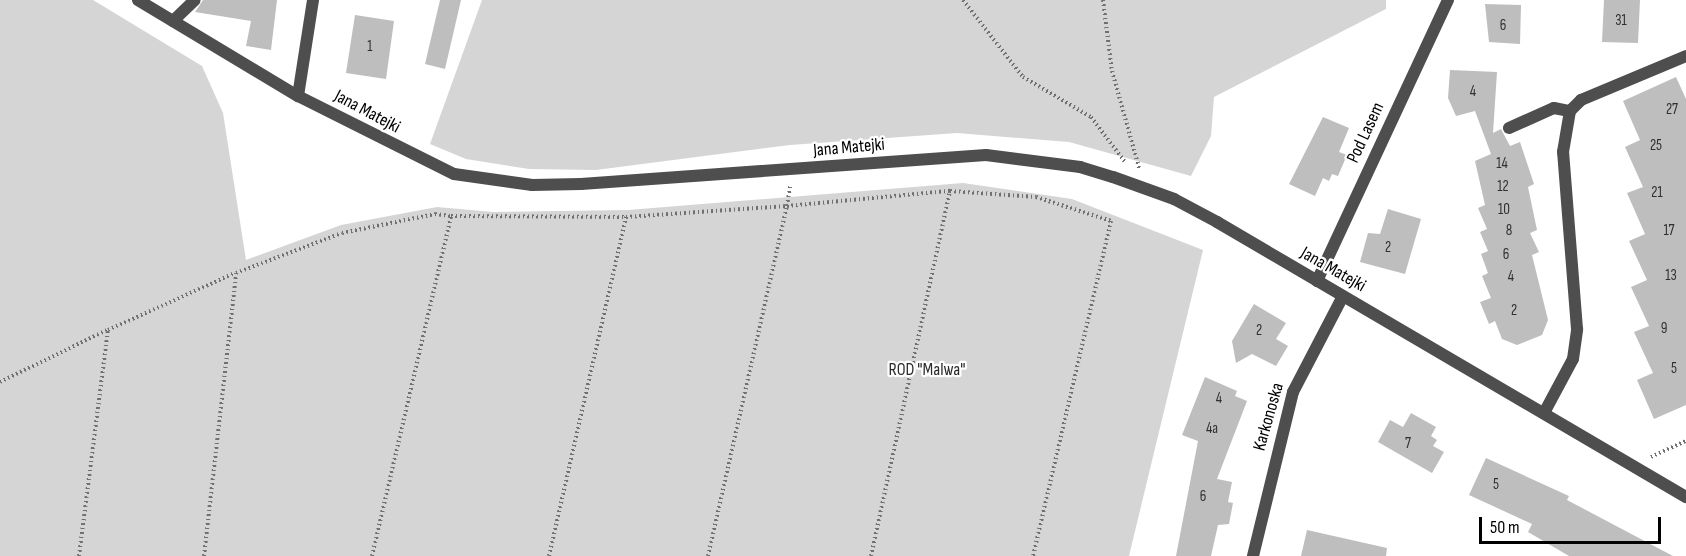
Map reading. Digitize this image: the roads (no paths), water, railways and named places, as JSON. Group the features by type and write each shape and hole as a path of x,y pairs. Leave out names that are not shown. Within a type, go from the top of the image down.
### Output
{"street":[{"name":"Jana Matejki","path":"138,0 298,96 454,174 492,180 581,184 986,155 1080,167 1174,199 1686,497"},
{"path":"173,21 195,0"},
{"path":"298,96 313,0"},
{"name":"Pod Lasem","path":"1317,281 1448,0"},
{"path":"1544,413 1572,359 1577,329 1563,152 1570,111 1581,100 1686,56"},
{"path":"1509,128 1554,108 1570,111"},
{"name":"Karkonoska","path":"1254,556 1290,401 1306,360 1343,296"}],"park label":[{"name":"ROD \"Malwa\"","path":"927,370"}]}
